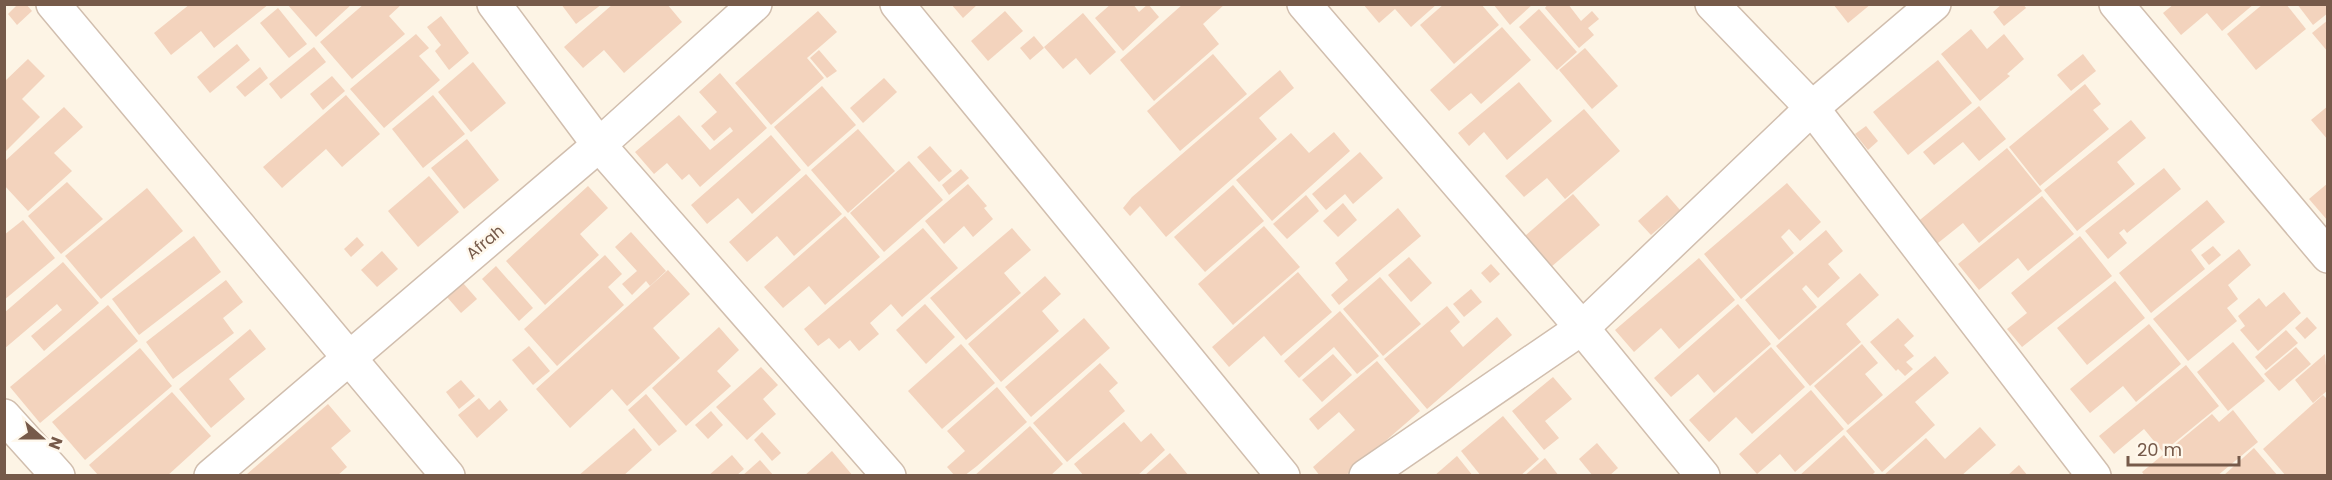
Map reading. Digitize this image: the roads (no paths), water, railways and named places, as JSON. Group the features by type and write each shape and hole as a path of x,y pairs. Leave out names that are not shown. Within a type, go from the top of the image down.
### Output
{"street":[{"path":"52,4 448,476"},
{"path":"494,4 599,145 889,476"},
{"name":"Afrah","path":"211,476 599,145 755,4"},
{"path":"897,4 1283,476"},
{"path":"1304,4 1582,328 1703,476"},
{"path":"1712,4 1812,108 2094,476"},
{"path":"1366,476 1582,328 1812,108 1934,4"},
{"path":"2116,4 2328,256"},
{"path":"4,416 58,476"}]}
